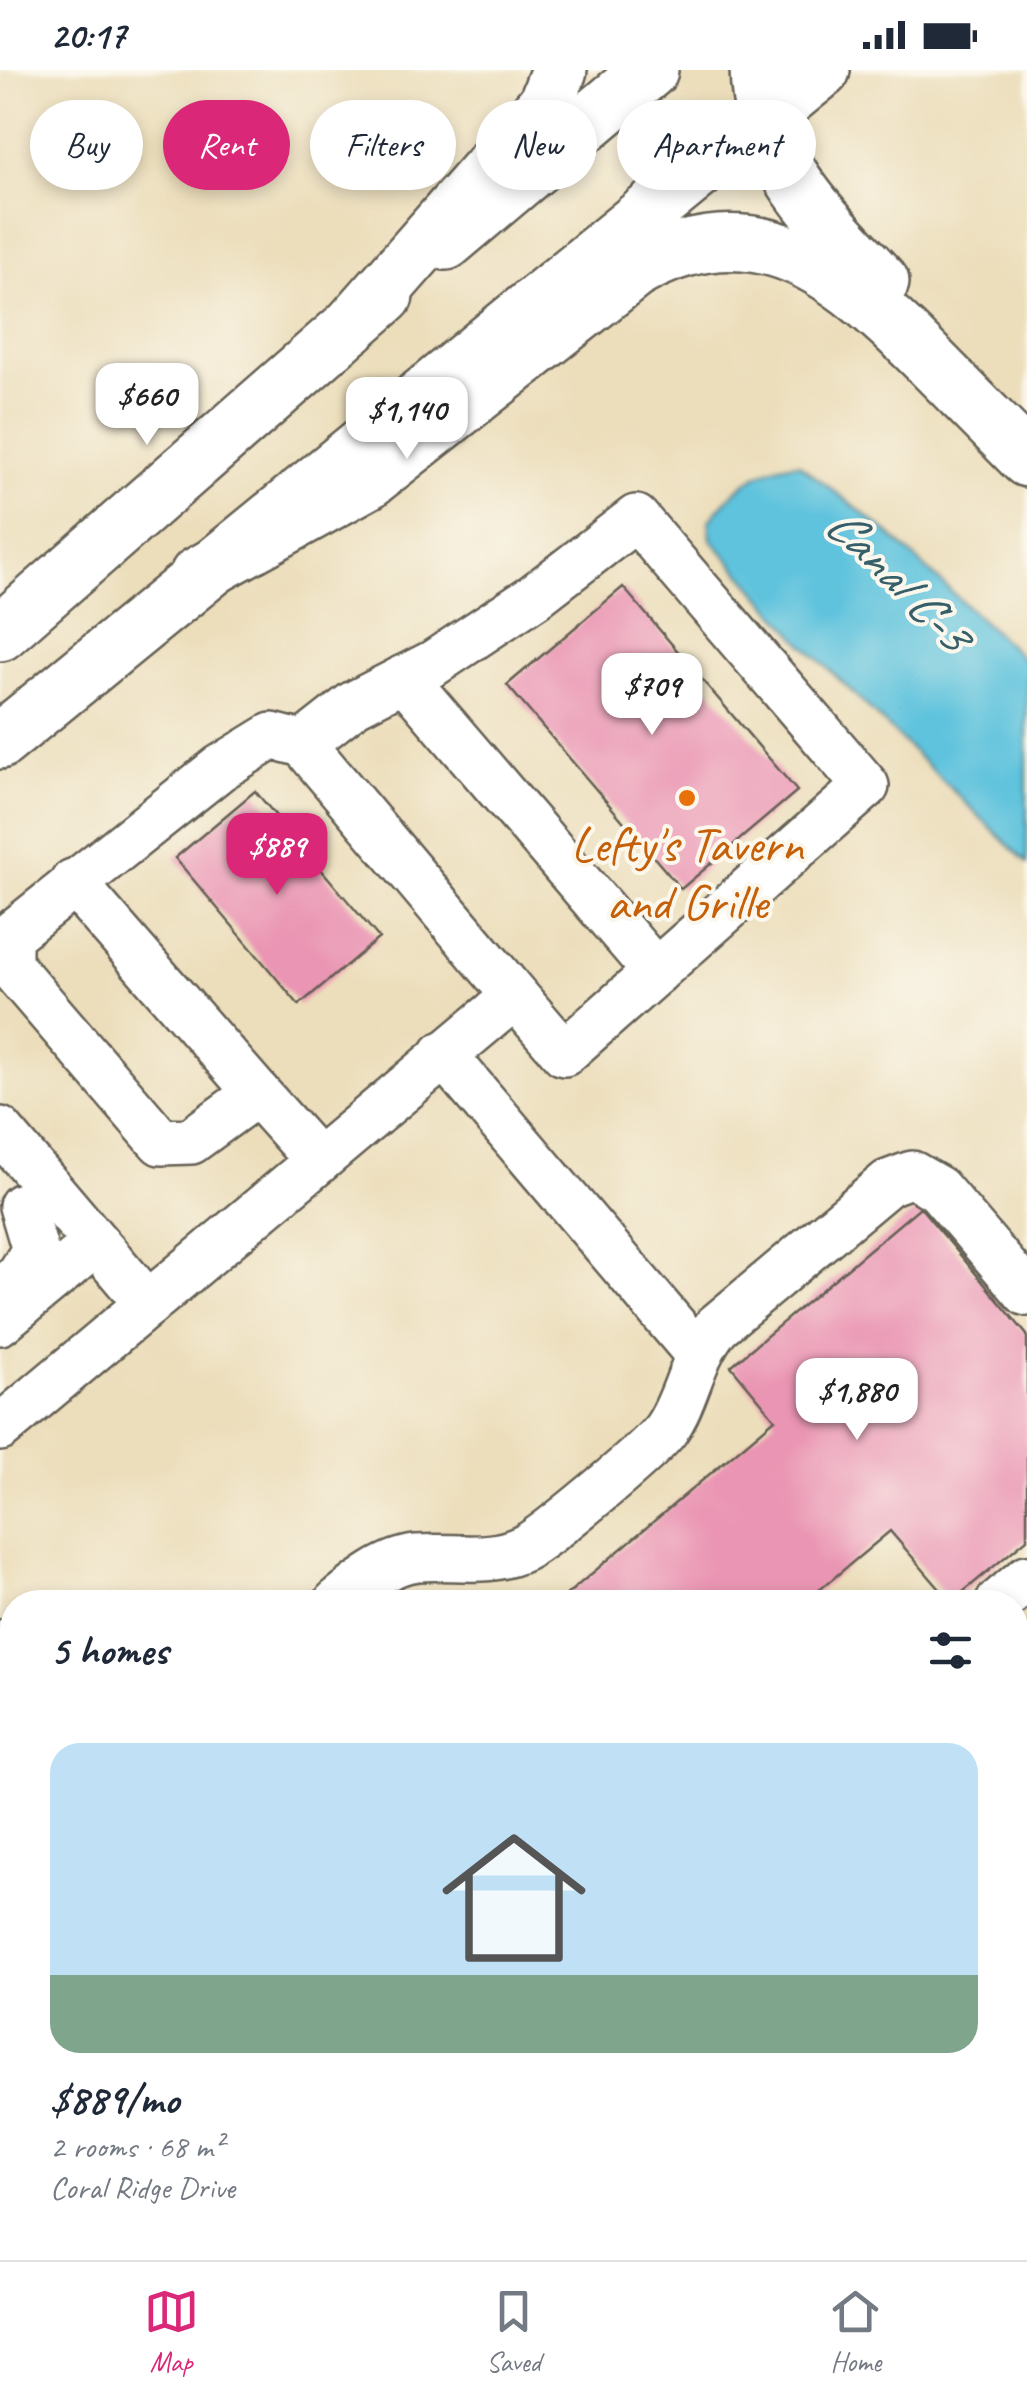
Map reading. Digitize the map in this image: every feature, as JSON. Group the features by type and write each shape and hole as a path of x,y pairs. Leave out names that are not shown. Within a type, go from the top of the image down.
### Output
{"main road":[{"path":"350,327 546,104 559,70"},
{"path":"0,633 650,70"},
{"path":"0,741 761,96 822,70"},
{"path":"761,96 775,154 807,203 1027,430"},
{"path":"198,575 368,481 634,271 680,248 705,243 768,246 820,264 871,302 1027,459"}],"lane":[{"path":"257,1093 191,1141 161,1142 9,965 9,936 72,882 220,768 272,736 303,744 564,1053 866,786 636,518 535,596 404,678 354,704 303,744"},
{"path":"404,678 656,972"},
{"path":"72,882 317,1160"},
{"path":"2,1423 515,996"},
{"path":"444,1054 696,1352"},
{"path":"0,1130 148,1304"},
{"path":"351,1590 367,1577 413,1558 485,1560 524,1548 554,1528 665,1430 696,1352 717,1326 888,1182 912,1174 938,1188 1027,1294"},
{"path":"0,1287 18,1277 35,1250 7,1206"},
{"path":"0,1322 96,1243"}],"water":[{"name":"Canal C-3","path":"798,463 886,531 1027,662 1027,863 802,643 711,539 709,521 737,490 770,469"}],"building":[{"path":"623,587 797,791 681,889 507,685"},
{"path":"255,791 379,938 299,1005 175,858"},
{"path":"920,1207 1027,1335 1027,1539 965,1590 941,1590 890,1531 819,1590 572,1590 775,1419 731,1366"}],"place":[{"name":"Lefty's Tavern and Grille","path":"687,798"}]}
